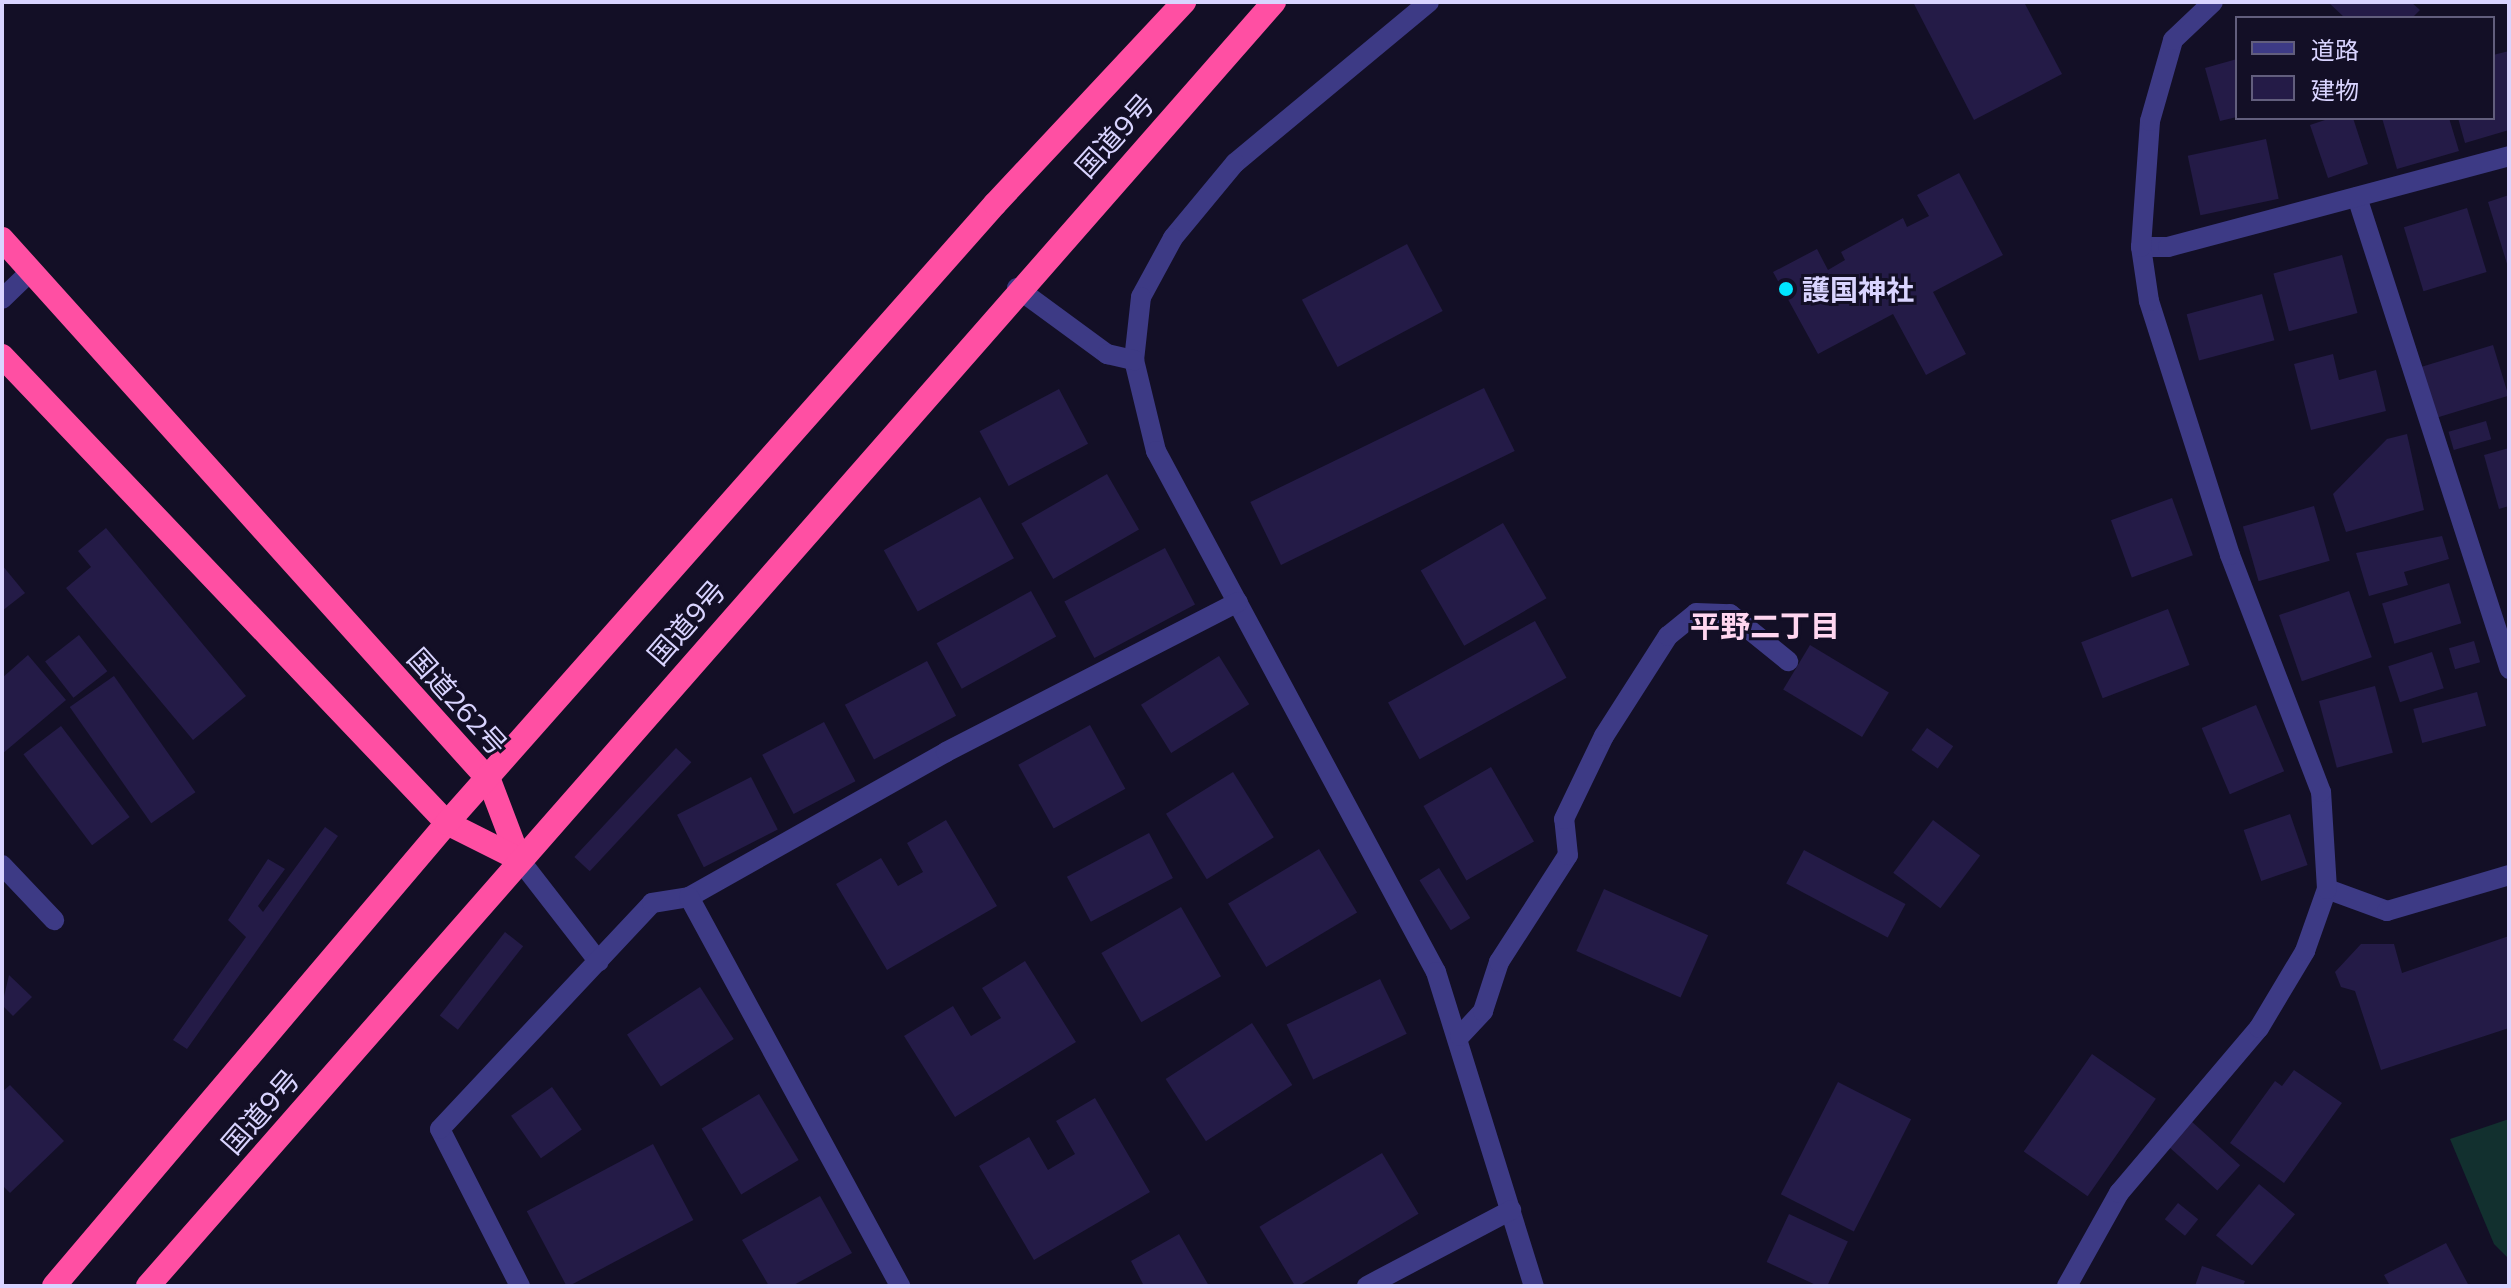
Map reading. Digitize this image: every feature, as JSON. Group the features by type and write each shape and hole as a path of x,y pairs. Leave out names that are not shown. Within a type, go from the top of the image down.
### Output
{"highway":[{"name":"国道9号","path":"54,1286 447,823 489,780 995,204 1184,2"},
{"name":"国道9号","path":"148,1286 1017,288 1274,2"},
{"name":"国道262号","path":"2,239 489,780 519,859"},
{"path":"2,356 447,823 519,859"}],"street":[{"path":"1429,2 1235,163 1173,238 1141,297 1134,360 1156,451 1436,972 1460,1036 1534,1286"},
{"path":"2067,1286 2119,1193 2259,1028 2305,951 2327,889 2321,792 2230,555 2149,301 2141,247 2150,121 2169,54 2213,2"},
{"path":"2141,247 2168,247 2509,156"},
{"path":"2357,197 2509,669"},
{"path":"2,299 32,270"},
{"path":"1017,288 1107,354 1134,360"},
{"path":"520,1286 440,1129 652,903 689,897 946,752 1238,602"},
{"path":"1460,1036 1483,1011 1499,962 1568,855 1564,819 1604,736 1668,636 1696,613 1730,614 1788,661"},
{"path":"519,859 599,962"},
{"path":"2,865 54,920"},
{"path":"2327,889 2387,911 2509,875"},
{"path":"689,897 900,1286"},
{"path":"1367,1286 1511,1210"}],"green space":[{"path":"2509,1119 2509,1259 2494,1244 2450,1139"}],"building":[{"path":"1913,2 2024,2 2062,74 1974,120"},
{"path":"2328,2 2411,2 2420,10 2414,16 2343,16"},
{"path":"2509,51 2509,130 2465,143 2459,120 2495,120 2495,54"},
{"path":"2235,60 2235,117 2220,121 2205,68"},
{"path":"2325,120 2354,120 2368,164 2328,178 2310,125"},
{"path":"2383,120 2450,120 2459,151 2397,169"},
{"path":"2266,139 2279,199 2200,215 2188,156"},
{"path":"1959,173 2003,255 1933,292 1966,354 1926,375 1893,314 1818,354 1773,272 1817,249 1828,270 1845,260 1841,252 1903,218 1907,227 1929,216 1917,195"},
{"path":"2509,195 2509,267 2508,267 2488,202"},
{"path":"2467,208 2487,272 2423,291 2404,227"},
{"path":"1407,244 1443,311 1338,367 1302,300"},
{"path":"2342,255 2358,313 2289,331 2273,273"},
{"path":"2262,294 2274,340 2199,361 2187,314"},
{"path":"2493,345 2508,396 2435,418 2419,368"},
{"path":"2333,354 2339,380 2376,370 2386,411 2311,430 2294,364"},
{"path":"1484,388 1515,451 1281,565 1250,502"},
{"path":"1059,389 1088,444 1009,486 980,431"},
{"path":"2486,421 2491,439 2454,450 2449,432"},
{"path":"2407,434 2424,510 2346,532 2333,494 2387,439"},
{"path":"2509,448 2509,506 2499,509 2484,455"},
{"path":"1107,474 1139,529 1053,579 1021,524"},
{"path":"980,497 1014,558 918,612 884,550"},
{"path":"2172,498 2193,555 2132,578 2111,520"},
{"path":"2314,506 2330,561 2259,581 2243,526"},
{"path":"1503,523 1547,598 1464,646 1421,570"},
{"path":"106,528 246,696 193,740 66,588 91,567 78,551"},
{"path":"2442,536 2449,559 2404,572 2408,585 2369,596 2356,553"},
{"path":"1165,548 1195,605 1094,658 1064,602"},
{"path":"2,565 25,593 2,611"},
{"path":"2449,583 2461,623 2394,644 2382,603"},
{"path":"1031,591 1056,636 962,689 937,643"},
{"path":"2349,591 2372,657 2302,681 2279,615"},
{"path":"2168,609 2190,665 2103,698 2081,642"},
{"path":"1535,621 1567,678 1420,759 1388,702"},
{"path":"79,635 107,671 73,698 45,661"},
{"path":"2474,641 2480,662 2455,669 2449,648"},
{"path":"1810,645 1889,692 1862,737 1783,690"},
{"path":"2432,652 2444,688 2400,702 2388,666"},
{"path":"28,655 66,700 2,754 2,678"},
{"path":"1219,656 1249,704 1171,753 1141,705"},
{"path":"927,661 956,716 874,759 845,705"},
{"path":"114,676 195,792 151,823 70,707"},
{"path":"2375,686 2393,753 2337,768 2319,701"},
{"path":"2477,692 2486,726 2422,743 2413,709"},
{"path":"2256,705 2284,771 2230,794 2202,728"},
{"path":"824,722 855,781 794,814 762,755"},
{"path":"1090,725 1125,789 1054,829 1018,765"},
{"path":"61,726 130,817 92,845 23,754"},
{"path":"1927,728 1953,746 1938,768 1912,750"},
{"path":"676,748 691,762 590,871 574,857"},
{"path":"1491,767 1534,841 1466,880 1423,806"},
{"path":"1233,772 1274,837 1207,879 1166,814"},
{"path":"751,777 778,830 704,867 677,815"},
{"path":"2290,814 2308,865 2261,881 2244,830"},
{"path":"946,820 997,906 887,970 836,884 881,858 898,886 923,872 907,843"},
{"path":"1933,820 1980,856 1940,908 1893,873"},
{"path":"325,827 338,836 187,1049 173,1040 246,937 228,920 268,859 285,869 258,906 263,912"},
{"path":"1149,833 1173,878 1091,922 1067,877"},
{"path":"1319,849 1357,912 1266,967 1228,904"},
{"path":"1804,850 1906,904 1888,938 1786,884"},
{"path":"1439,868 1470,918 1451,930 1419,880"},
{"path":"1604,889 1708,935 1680,997 1576,951"},
{"path":"1181,907 1221,976 1141,1022 1101,953"},
{"path":"505,932 523,946 458,1030 440,1016"},
{"path":"2509,936 2509,1028 2381,1070 2355,991 2341,987 2335,972 2361,944 2394,944 2402,973"},
{"path":"1025,961 1076,1042 955,1117 904,1036 953,1006 971,1036 1001,1018 982,988"},
{"path":"9,975 32,997 13,1016 2,1005"},
{"path":"1380,979 1407,1034 1313,1079 1287,1025"},
{"path":"700,987 734,1039 661,1086 627,1034"},
{"path":"1252,1023 1292,1085 1206,1141 1166,1079"},
{"path":"2092,1054 2156,1099 2088,1196 2024,1151"},
{"path":"2294,1070 2342,1103 2284,1183 2230,1143 2275,1081 2282,1086"},
{"path":"1838,1082 1911,1119 1854,1231 1781,1194"},
{"path":"10,1085 64,1141 10,1193 2,1185 2,1092"},
{"path":"552,1087 582,1130 541,1158 511,1116"},
{"path":"759,1094 799,1160 741,1195 702,1129"},
{"path":"1095,1098 1150,1192 1034,1260 979,1166 1029,1137 1048,1170 1075,1154 1056,1121"},
{"path":"2191,1121 2240,1165 2217,1190 2168,1146"},
{"path":"653,1144 693,1220 567,1286 527,1211"},
{"path":"1382,1153 1419,1214 1299,1286 1295,1286 1259,1227"},
{"path":"2259,1184 2295,1214 2252,1266 2216,1235"},
{"path":"820,1196 852,1253 792,1286 769,1286 742,1240"},
{"path":"2178,1203 2198,1219 2185,1236 2165,1219"},
{"path":"1789,1214 1848,1241 1827,1286 1818,1286 1767,1262"},
{"path":"1179,1234 1209,1286 1144,1286 1131,1261"},
{"path":"2446,1243 2469,1286 2390,1286 2384,1275"},
{"path":"2202,1266 2245,1281 2243,1286 2195,1286"}],"place":[{"name":"護国神社","path":"1786,289"}],"district":[{"name":"平野二丁目","path":"1765,625"}]}
